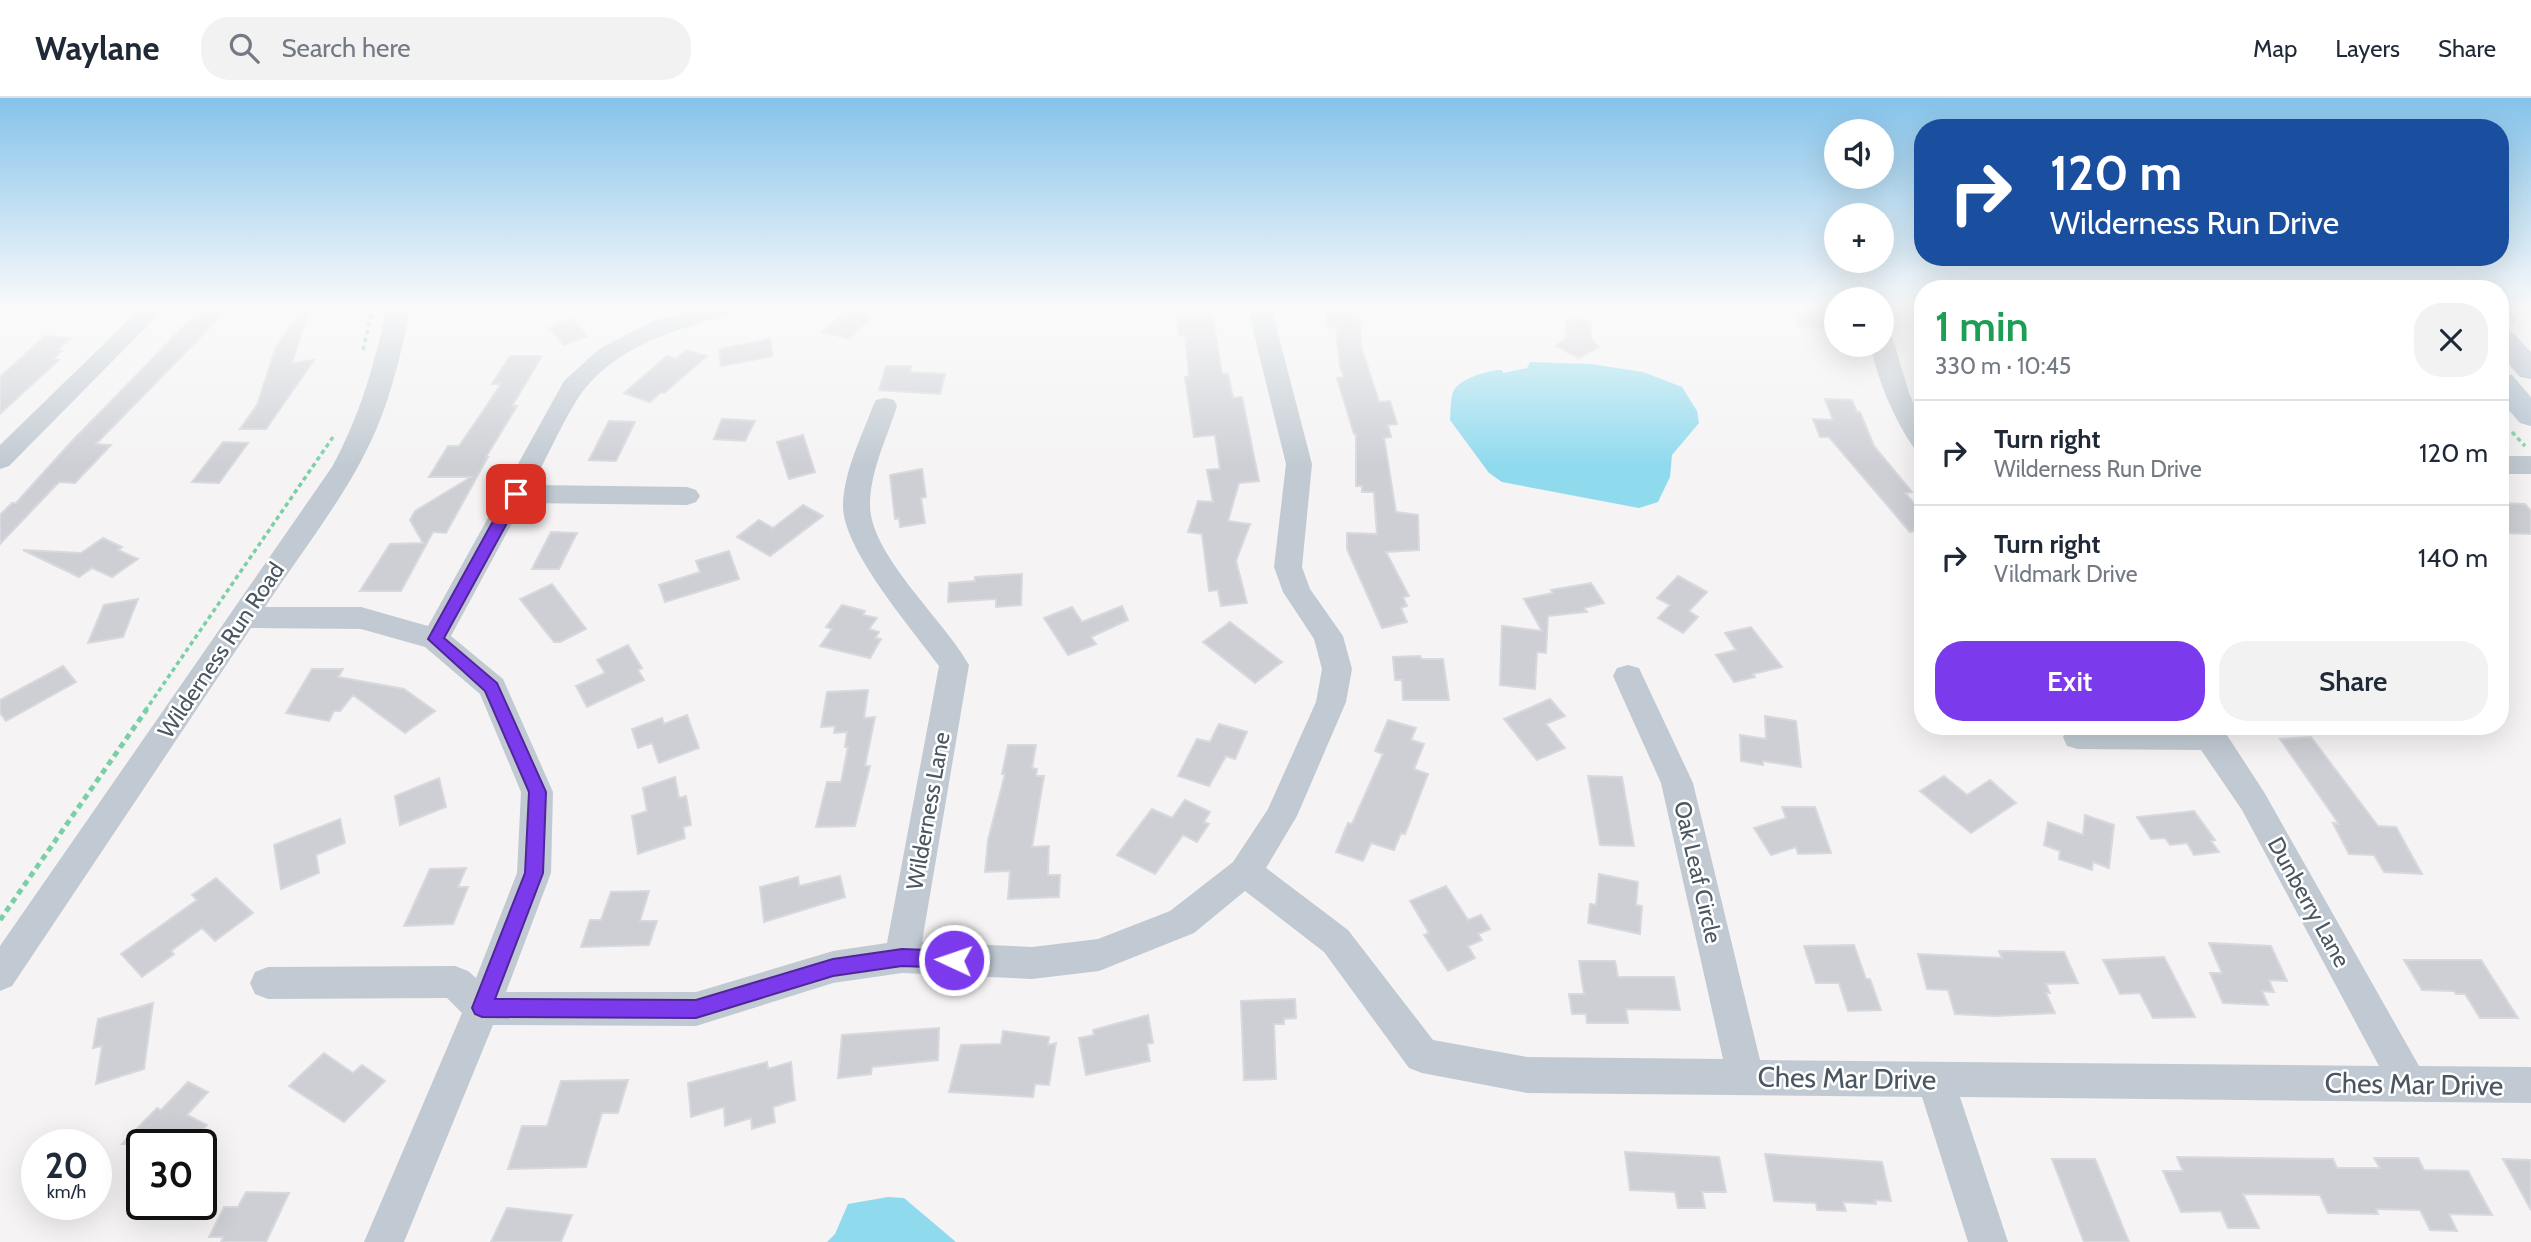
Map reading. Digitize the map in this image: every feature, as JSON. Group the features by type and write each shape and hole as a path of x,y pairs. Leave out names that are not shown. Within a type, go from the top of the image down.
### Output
{"main road":[{"path":"2509,399 2520,422"}],"street":[{"path":"0,460 102,359"},
{"name":"Wilderness Run Road","path":"0,975 244,617 361,439 384,378 388,359"},
{"path":"435,639 573,387 601,359"},
{"path":"268,982 455,982 482,1008 696,1009 833,967 902,957 1032,963 1099,955 1182,922 1245,872 1281,816 1331,702 1337,670 1328,636 1297,592 1288,567 1298,464 1272,359"},
{"path":"1886,359 1889,375 1914,430"},
{"name":"Wilderness Lane","path":"885,406 860,485 858,516 869,547 954,665 902,957"},
{"path":"2509,465 2531,465"},
{"path":"516,494 687,496"},
{"path":"244,617 361,618 435,639 492,687 537,792 534,873 482,1008 384,1242"},
{"name":"Oak Leaf Circle","path":"1628,676 1677,783 1746,1077"},
{"path":"2078,737 2129,735"},
{"name":"Dunberry Lane","path":"2208,735 2253,801 2408,1083"},
{"name":"Ches Mar Drive","path":"1245,872 1336,941 1422,1056 1527,1075 2531,1085"},
{"path":"1935,1079 1988,1242"}],"path":[{"path":"2520,422 2531,451"},
{"path":"0,920 335,434"}],"water":[{"path":"1530,362 1591,364 1643,372 1682,387 1697,411 1699,423 1672,455 1670,477 1658,502 1639,508 1502,482 1489,473 1450,420 1454,390 1463,382 1483,373 1502,370 1503,373 1527,368"},
{"path":"888,1197 904,1198 956,1242 827,1242 835,1234 848,1204"}],"building":[{"path":"19,359 59,360 0,414 0,377"},
{"path":"152,359 179,359 96,444 111,445 75,483 59,482 0,544 0,515 12,503 16,503"},
{"path":"272,359 293,359 292,363 314,360 266,429 240,429 257,405"},
{"path":"508,359 540,359 512,406 517,406 486,457 446,533 433,532 401,591 360,591 390,544 423,543 410,520 415,511 471,477 429,477 448,446 459,446 501,384 492,384"},
{"path":"663,359 703,359 650,402 624,393"},
{"path":"720,359 755,359 721,366"},
{"path":"1187,359 1220,359 1222,374 1228,374 1233,398 1242,397 1259,481 1239,483 1228,521 1250,524 1236,561 1247,603 1221,606 1218,590 1209,591 1202,534 1188,532 1198,501 1213,502 1207,470 1220,469 1215,435 1194,437 1185,377 1189,377"},
{"path":"1339,359 1365,359 1379,402 1390,401 1397,424 1388,425 1391,437 1384,438 1396,512 1418,515 1419,550 1386,552 1409,596 1403,597 1407,606 1401,608 1407,622 1382,628 1347,549 1347,533 1377,534 1374,492 1362,492 1362,486 1356,486 1356,434 1337,378 1344,377"},
{"path":"886,366 911,366 910,372 945,374 940,394 879,390"},
{"path":"1825,399 1852,400 1874,446 1912,492 1905,493 1914,503 1914,531 1910,532 1829,437 1820,437 1813,419 1833,420"},
{"path":"722,419 755,421 745,441 714,439"},
{"path":"609,421 635,422 616,461 589,460"},
{"path":"803,435 815,472 789,479 777,442"},
{"path":"223,442 248,443 219,483 192,482"},
{"path":"922,469 926,497 921,498 925,523 900,527 899,518 895,519 890,475"},
{"path":"2509,503 2525,504 2531,511 2531,534 2509,533"},
{"path":"803,505 823,516 770,556 737,537 759,520 773,528"},
{"path":"551,532 577,533 559,569 532,569"},
{"path":"103,538 122,547 118,550 138,559 112,577 92,568 79,577 23,550 81,553"},
{"path":"729,551 739,579 665,602 659,585 700,572 696,561"},
{"path":"1022,574 1021,605 996,607 996,599 948,602 949,583 975,581 975,577"},
{"path":"1678,576 1707,592 1689,611 1698,617 1683,633 1658,618 1670,605 1657,598"},
{"path":"1591,583 1604,603 1584,608 1587,612 1548,616 1546,653 1537,652 1535,689 1500,685 1502,626 1542,631 1524,599 1553,593 1551,590"},
{"path":"552,584 586,629 560,642 554,642 520,599"},
{"path":"138,599 123,637 88,643 104,605"},
{"path":"842,605 865,611 863,615 877,618 869,629 879,632 875,638 881,639 870,658 820,646 832,629 826,627"},
{"path":"1122,606 1128,620 1091,637 1096,644 1068,655 1044,618 1072,607 1082,622"},
{"path":"1230,622 1282,662 1255,683 1203,642"},
{"path":"1751,627 1782,667 1734,682 1716,655 1736,650 1725,633"},
{"path":"628,645 642,668 638,670 644,680 587,707 576,686 605,673 597,660"},
{"path":"1420,656 1421,659 1443,659 1449,700 1403,700 1402,680 1395,680 1393,657"},
{"path":"63,666 76,682 6,721 0,713 0,700"},
{"path":"312,669 343,669 338,677 404,689 435,711 405,733 353,695 340,711 334,711 329,721 286,713"},
{"path":"868,690 864,718 875,717 865,766 870,766 855,826 816,827 827,782 841,782 848,747 845,747 847,732 834,733 835,726 821,727 827,692"},
{"path":"1550,699 1565,716 1546,724 1565,748 1537,760 1504,719"},
{"path":"687,715 699,748 659,763 652,743 638,748 632,729 662,718 664,724"},
{"path":"1765,716 1796,721 1801,767 1763,761 1763,765 1741,761 1740,735 1766,739"},
{"path":"1388,720 1416,728 1411,740 1424,744 1414,769 1428,774 1405,834 1401,833 1394,850 1371,843 1363,861 1336,852 1348,823 1352,824 1383,754 1375,751"},
{"path":"1219,724 1247,732 1235,759 1226,756 1209,786 1178,776 1197,739 1210,742"},
{"path":"2311,737 2378,826 2396,827 2422,874 2384,872 2374,855 2349,854 2333,823 2339,824 2280,739"},
{"path":"1008,745 1036,745 1032,768 1037,769 1036,776 1044,776 1032,847 1049,846 1048,875 1060,875 1059,897 1008,899 1010,871 985,872 988,840 1005,774 1002,774"},
{"path":"1588,776 1622,777 1634,846 1600,845"},
{"path":"1944,776 1967,795 1990,780 2016,803 1971,833 1920,791"},
{"path":"675,777 679,798 686,796 691,825 683,827 685,838 638,854 632,816 647,811 643,788"},
{"path":"439,778 446,807 400,825 395,796"},
{"path":"1185,800 1210,812 1204,822 1209,824 1197,842 1183,835 1155,874 1117,855 1152,809 1172,818"},
{"path":"1782,807 1815,807 1831,853 1798,854 1796,847 1771,855 1754,828 1786,818"},
{"path":"2194,811 2215,840 2211,841 2219,852 2194,855 2187,843 2170,845 2165,838 2151,839 2137,817"},
{"path":"2085,815 2114,825 2109,868 2093,862 2092,870 2059,859 2060,851 2044,845 2048,822 2083,835"},
{"path":"340,819 345,843 316,855 319,873 281,889 274,845"},
{"path":"466,868 458,887 468,887 453,924 404,926 430,869"},
{"path":"1599,874 1638,882 1636,905 1642,906 1640,934 1588,923 1590,904 1596,905"},
{"path":"840,876 845,897 764,922 760,887 798,877 799,886"},
{"path":"216,878 253,913 215,941 202,928 171,951 174,954 142,977 121,954 197,900 192,895"},
{"path":"1446,886 1468,920 1481,915 1490,929 1478,934 1482,940 1468,946 1475,958 1448,971 1424,935 1429,933 1410,901"},
{"path":"649,891 640,921 657,921 649,945 581,947 590,920 601,920 611,892"},
{"path":"2209,943 2271,946 2287,981 2269,980 2274,992 2262,991 2268,1005 2223,1003 2210,973 2222,973"},
{"path":"1854,945 1881,1010 1848,1011 1839,983 1816,983 1804,946"},
{"path":"1999,951 2064,952 2078,983 2046,984 2050,993 2046,993 2055,1013 1995,1016 1955,1014 1948,990 1927,989 1918,954 2002,958"},
{"path":"2164,957 2195,1017 2153,1018 2140,993 2120,994 2103,960"},
{"path":"2404,960 2481,960 2518,1018 2480,1018 2465,994 2422,990"},
{"path":"1579,961 1615,961 1618,977 1674,977 1680,1010 1626,1009 1628,1023 1587,1023 1586,1014 1572,1014 1569,994 1584,994"},
{"path":"1295,999 1296,1018 1284,1019 1284,1024 1274,1024 1276,1079 1244,1080 1241,1001"},
{"path":"153,1003 144,1069 96,1084 102,1046 93,1048 98,1019"},
{"path":"1148,1015 1153,1043 1147,1044 1150,1061 1086,1075 1079,1038 1094,1035 1093,1030"},
{"path":"939,1028 938,1060 872,1067 871,1074 838,1078 842,1035"},
{"path":"1003,1031 1049,1037 1048,1045 1056,1043 1049,1085 1035,1084 1033,1097 949,1092 961,1045 1001,1044"},
{"path":"324,1053 353,1073 362,1065 385,1081 344,1122 289,1086"},
{"path":"767,1062 768,1069 791,1062 795,1100 773,1107 775,1122 752,1129 751,1118 725,1126 724,1107 691,1117 688,1083"},
{"path":"628,1080 618,1113 602,1113 586,1167 508,1169 522,1126 547,1126 561,1081"},
{"path":"188,1082 208,1092 187,1115 207,1125 203,1129 137,1129 157,1108 161,1110"},
{"path":"1625,1152 1719,1157 1726,1192 1702,1192 1705,1208 1678,1208 1675,1192 1630,1190"},
{"path":"1765,1154 1882,1162 1891,1201 1875,1200 1876,1204 1843,1202 1846,1211 1817,1210 1816,1203 1774,1201"},
{"path":"2177,1157 2333,1159 2337,1168 2380,1168 2374,1158 2418,1158 2424,1170 2468,1171 2492,1215 2449,1214 2457,1231 2430,1230 2420,1210 2376,1209 2378,1214 2328,1213 2320,1195 2243,1194 2259,1228 2228,1228 2221,1211 2181,1212 2163,1171 2183,1171"},
{"path":"2052,1159 2095,1159 2129,1242 2084,1242"},
{"path":"2503,1159 2531,1160 2531,1210"},
{"path":"246,1192 289,1193 266,1242 221,1242 223,1237 209,1237 224,1207 238,1207"},
{"path":"507,1208 572,1215 561,1242 491,1242"}],"route":[{"path":"516,494 435,639 492,687 537,792 534,873 482,1008 696,1009 833,967 902,957 954,960"}]}
